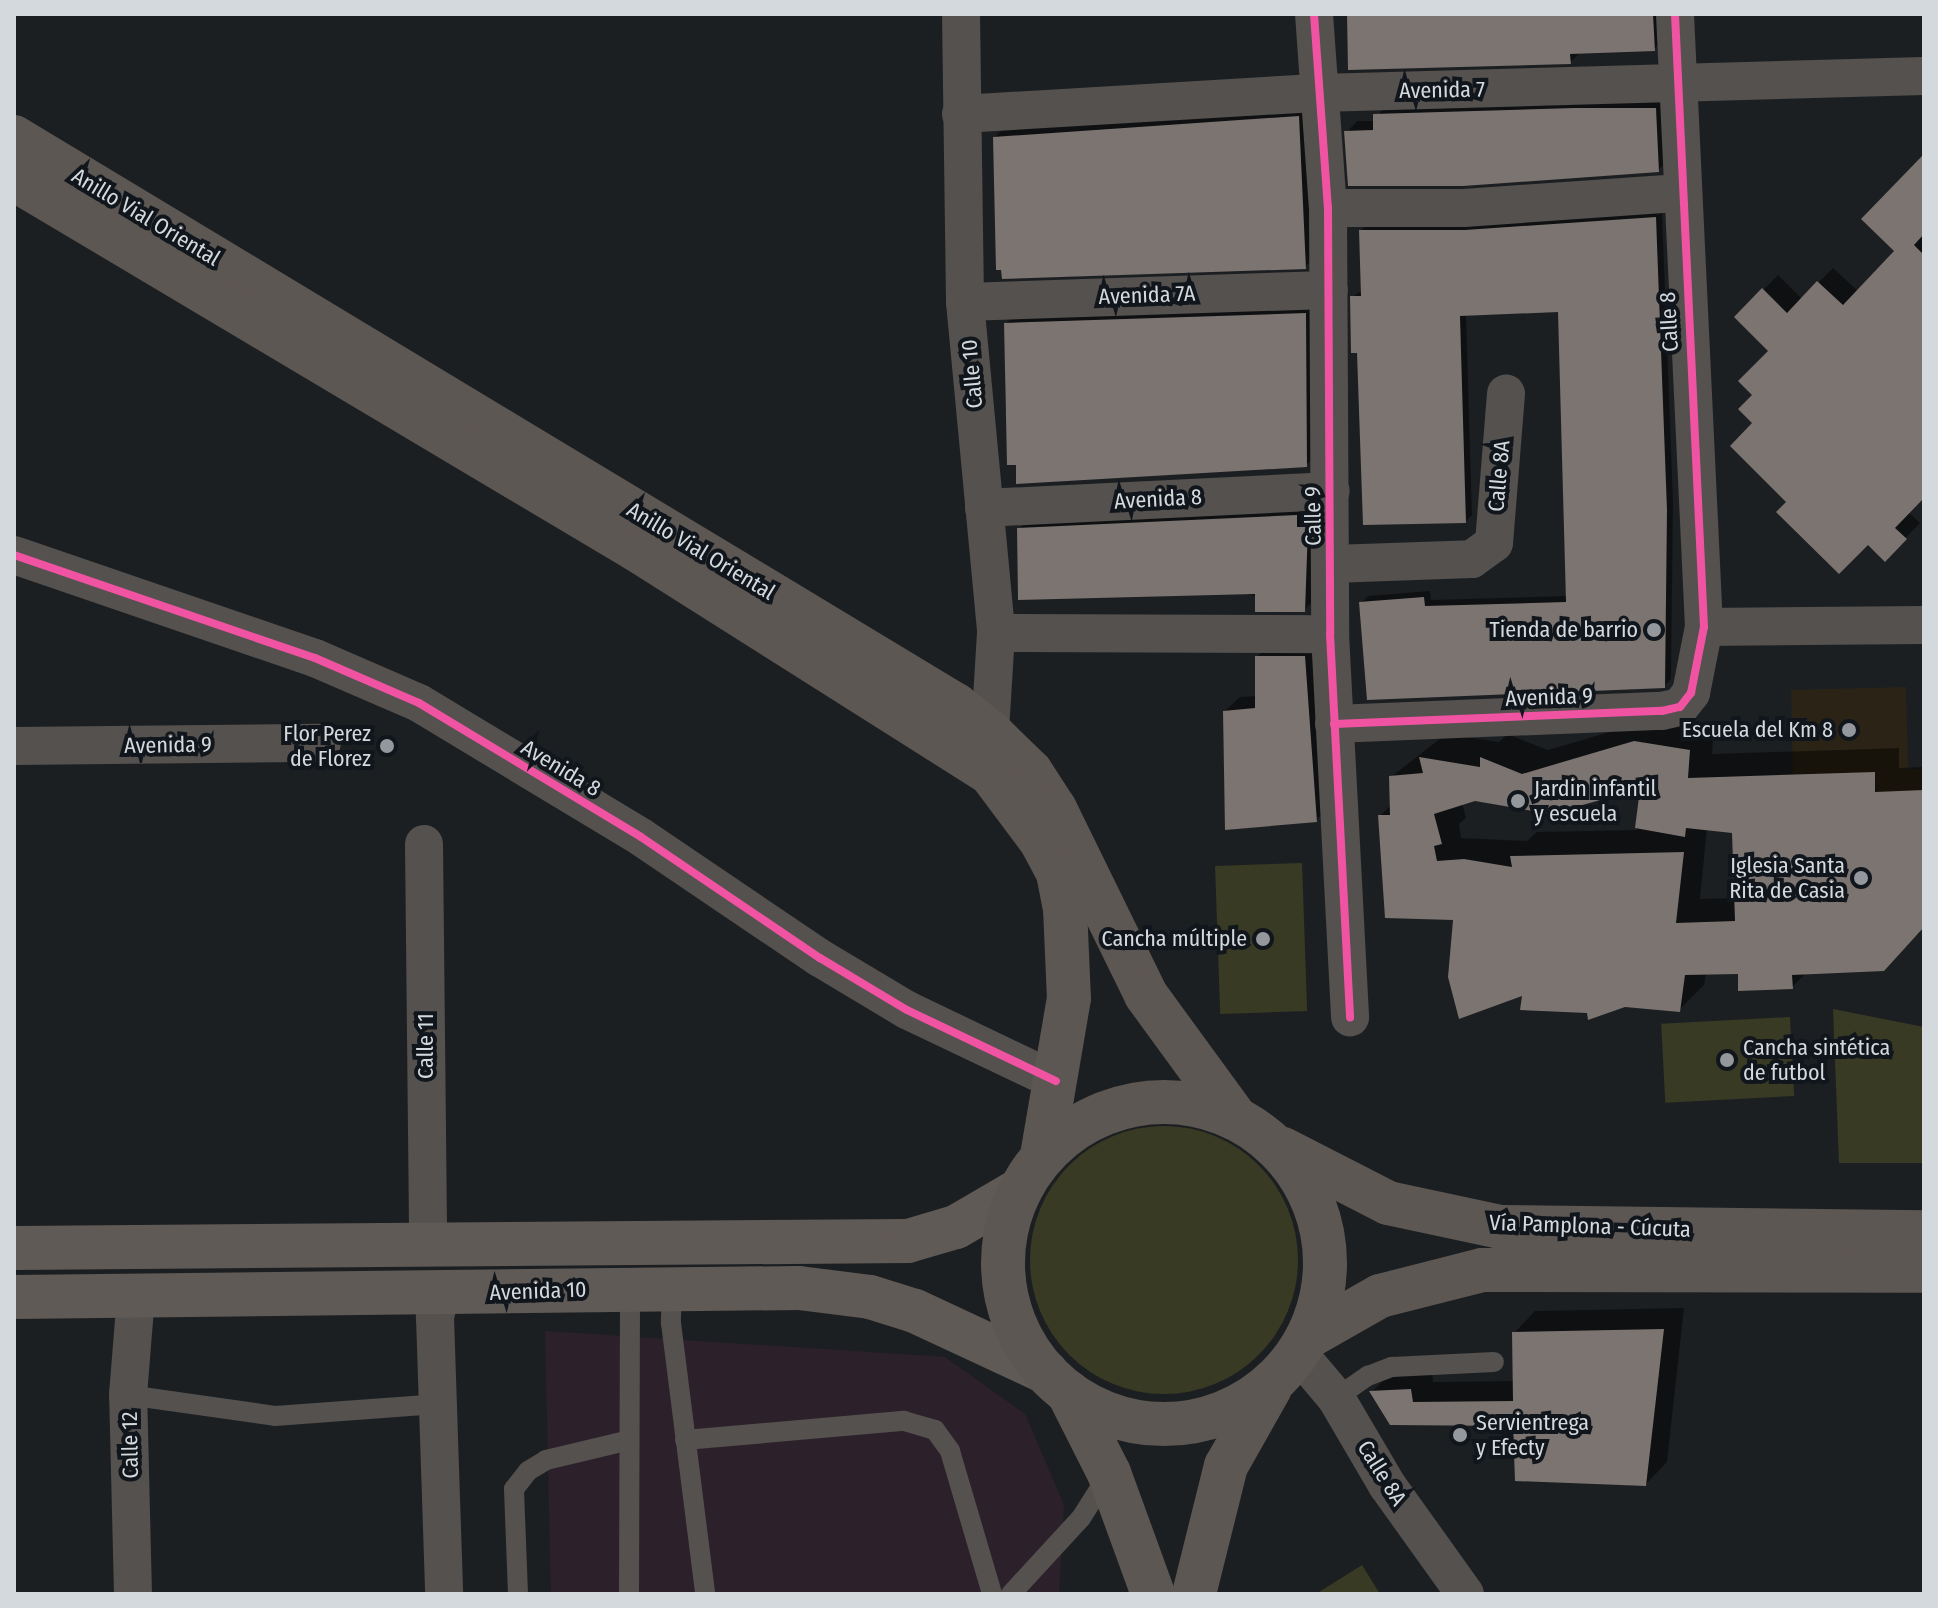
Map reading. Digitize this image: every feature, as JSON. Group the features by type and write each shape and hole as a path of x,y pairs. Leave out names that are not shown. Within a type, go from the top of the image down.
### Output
{"highway":[{"name":"Anillo Vial Oriental","path":"14,137 956,705 990,732 1031,772 1055,809 1146,995 1235,1117"},
{"name":"Anillo Vial Oriental","path":"14,179 637,550 991,774 1041,841 1058,873 1065,908 1069,998 1056,1081 1032,1173 1007,1226 1003,1265 1009,1304 1023,1340 1057,1382 1109,1473 1153,1594"},
{"path":"1032,1173 1068,1132 1132,1104 1190,1104 1235,1117 1274,1144 1308,1191 1323,1235 1322,1293 1294,1356 1226,1466 1194,1594"},
{"name":"Vía Pamplona - Cúcuta","path":"1274,1144 1388,1203 1500,1227 1924,1232"},
{"name":"Vía Pamplona - Cúcuta","path":"1057,1382 1126,1419 1191,1422 1222,1414 1294,1356 1380,1296 1482,1270 1924,1271"}],"main road":[{"name":"Avenida 10","path":"14,1248 908,1241 956,1227 1032,1173"},
{"name":"Avenida 10","path":"14,1297 799,1288 870,1297 946,1323 1057,1382"}],"street":[{"name":"Calle 10","path":"961,14 965,302 996,633 990,732"},
{"name":"Calle 9","path":"1314,14 1328,208 1330,634 1350,1017"},
{"name":"Calle 8","path":"1675,14 1680,193 1704,627"},
{"name":"Avenida 7","path":"961,114 1319,93 1924,76"},
{"path":"1328,208 1464,208 1680,193"},
{"name":"Avenida 7A","path":"965,302 1329,290"},
{"name":"Calle 8A","path":"1332,564 1472,559 1494,543 1506,393"},
{"name":"Avenida 8","path":"984,508 1331,491"},
{"name":"Avenida 8","path":"14,555 315,658 419,703 641,837 832,966 907,1010 1056,1081"},
{"path":"1704,627 1924,625"},
{"name":"Avenida 9","path":"1334,724 1680,707 1691,693 1704,627"},
{"path":"996,633 1330,634"},
{"name":"Avenida 9","path":"14,746 322,743"},
{"name":"Calle 11","path":"424,844 428,1247"},
{"path":"441,1294 435,1317 444,1594"},
{"name":"Calle 12","path":"133,1594 128,1395 136,1296"},
{"name":"Calle 8A","path":"1294,1356 1336,1398 1387,1485 1465,1594"}],"lane":[{"path":"629,1594 626,1441 630,1288"},
{"path":"672,1288 671,1323 705,1594"},
{"path":"1336,1398 1368,1376 1392,1367 1494,1362"},
{"path":"128,1395 275,1416 437,1404"},
{"path":"685,1440 904,1421 935,1430 950,1451 992,1594"},
{"path":"518,1594 514,1489 528,1471 546,1460 626,1441"},
{"path":"1011,1594 1081,1518 1109,1473"}],"shaded area":[{"name":"Escuela del Km 8","path":"1906,687 1908,769 1924,769 1924,793 1876,794 1875,773 1793,774 1791,690"},
{"path":"545,1331 945,1357 1025,1414 1064,1505 1059,1594 551,1594"}],"green space":[{"name":"Cancha múltiple","path":"1302,863 1307,1011 1220,1014 1215,866"},
{"path":"1833,1009 1924,1027 1924,1163 1839,1163"},
{"name":"Cancha sintética de futbol","path":"1790,1017 1794,1096 1665,1103 1661,1024"},
{"path":"1164,1126 1215,1136 1259,1165 1288,1209 1298,1260 1288,1311 1259,1355 1215,1384 1164,1394 1113,1384 1069,1355 1040,1311 1030,1260 1040,1209 1069,1165 1113,1136"},
{"path":"1362,1565 1380,1594 1316,1594"}],"building":[{"path":"1347,14 1653,14 1655,51 1570,54 1571,64 1348,70"},
{"path":"1656,108 1659,172 1463,186 1348,186 1344,131 1373,130 1373,114"},
{"path":"1299,116 1306,269 1002,279 1001,270 996,270 993,137"},
{"path":"1924,154 1924,234 1914,245 1924,255 1924,498 1895,528 1907,539 1885,562 1868,545 1839,574 1776,512 1786,502 1730,446 1752,423 1738,409 1752,395 1738,381 1768,351 1734,317 1762,288 1787,313 1817,281 1843,305 1894,251 1861,219"},
{"path":"1656,217 1667,510 1665,688 1367,700 1359,602 1424,597 1425,606 1566,602 1558,312 1460,316 1466,523 1363,525 1357,353 1351,353 1350,296 1361,296 1359,230 1465,230"},
{"path":"1306,313 1307,467 1016,484 1016,465 1007,465 1004,323"},
{"path":"1297,515 1297,527 1308,527 1305,612 1255,612 1255,594 1018,600 1017,528"},
{"path":"1255,656 1305,656 1317,822 1225,830 1223,711 1255,708"},
{"path":"1634,741 1690,750 1688,778 1875,772 1875,792 1924,790 1924,927 1884,971 1792,975 1793,989 1738,991 1738,974 1685,975 1680,1012 1625,1007 1588,1020 1587,1013 1520,1010 1522,996 1459,1019 1448,977 1453,920 1385,918 1378,815 1390,815 1389,776 1423,773 1419,757 1480,767 1480,757 1522,774","holes":["1640,789 1635,828 1685,837 1686,828 1732,833 1735,921 1676,923 1684,852 1510,856 1512,867 1464,859 1437,861 1434,846 1442,844 1434,814 1475,801 1550,814"]},
{"path":"1664,1329 1646,1486 1515,1481 1513,1426 1390,1425 1369,1391 1411,1389 1413,1402 1513,1401 1512,1332"}],"cycle path":[{"path":"1314,14 1328,208 1330,634 1350,1017"},
{"path":"1334,724 1662,711 1680,707 1691,693 1704,627 1675,14"},
{"path":"14,555 315,658 419,703 641,837 820,958 907,1010 1056,1081"}],"place":[{"name":"Tienda de barrio","path":"1654,630"},
{"name":"Escuela del Km 8","path":"1849,730"},
{"name":"Flor Perez de Florez","path":"387,746"},
{"name":"Jardin infantil y escuela","path":"1518,801"},
{"name":"Iglesia Santa Rita de Casia","path":"1861,878"},
{"name":"Cancha múltiple","path":"1263,939"},
{"name":"Cancha sintética de futbol","path":"1727,1060"},
{"name":"Servientrega y Efecty","path":"1460,1435"}]}
